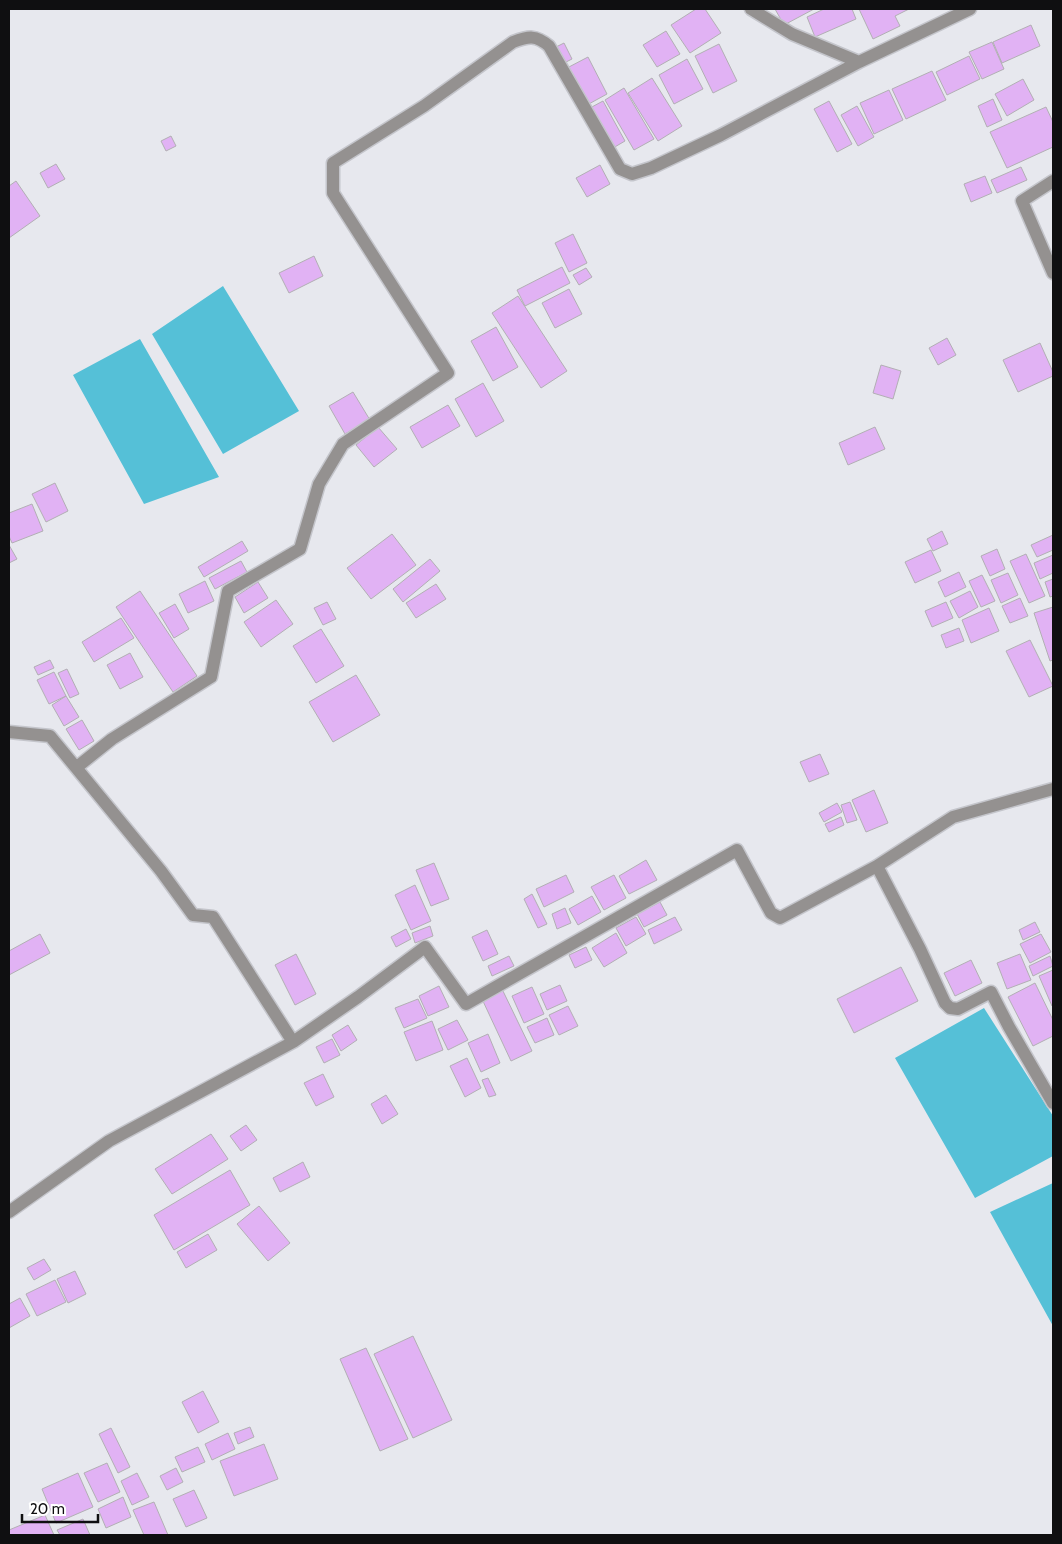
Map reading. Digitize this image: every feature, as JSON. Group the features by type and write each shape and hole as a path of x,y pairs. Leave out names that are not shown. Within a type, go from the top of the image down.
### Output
{"street":[{"path":"750,9 792,34 859,62"},
{"path":"77,767 112,739 210,677 228,591 300,548 319,484 343,444 448,373 333,193 332,163 424,106 513,42 525,38 540,38 548,46 620,169 632,174 651,168 721,135 859,62 970,9"},
{"path":"1053,182 1022,201 1053,273"},
{"path":"9,732 50,736 161,871 193,915 213,917 293,1042"},
{"path":"9,1212 109,1141 293,1042 358,997 425,946 466,1004 737,850 771,913 780,918 877,866 953,817 1053,789"},
{"path":"877,866 946,1004 950,1008 958,1008 991,992 1053,1103"}],"water":[{"path":"223,286 299,411 223,454 152,334"},
{"path":"140,339 219,477 144,504 73,375"},
{"path":"984,1008 1053,1116 1053,1156 975,1198 895,1058"},
{"path":"1053,1183 1053,1326 990,1212"}],"building":[{"path":"696,9 705,9 721,33 690,53 671,25"},
{"path":"775,9 814,9 784,25"},
{"path":"824,9 852,9 856,19 815,37 807,17"},
{"path":"859,9 909,9 895,16 900,26 873,39"},
{"path":"1031,25 1040,46 1002,63 993,42"},
{"path":"666,31 680,54 657,67 643,45"},
{"path":"992,42 1004,69 982,79 969,52"},
{"path":"564,43 572,59 564,63 556,47"},
{"path":"719,44 737,81 713,93 695,56"},
{"path":"969,56 980,79 947,95 936,72"},
{"path":"588,57 607,94 587,105 567,68"},
{"path":"687,59 703,89 674,104 659,75"},
{"path":"932,71 946,100 906,119 892,89"},
{"path":"652,78 682,126 658,141 628,93"},
{"path":"1023,79 1034,100 1007,116 995,94"},
{"path":"624,88 654,139 634,150 605,100"},
{"path":"889,90 903,120 874,134 860,103"},
{"path":"993,99 1002,120 987,127 978,106"},
{"path":"603,101 625,141 613,148 590,108"},
{"path":"829,101 852,144 837,152 814,109"},
{"path":"857,106 874,137 858,146 841,115"},
{"path":"1046,107 1053,122 1053,147 1007,168 990,132"},
{"path":"171,136 176,146 166,151 161,141"},
{"path":"56,164 65,179 48,188 40,173"},
{"path":"600,165 610,184 587,197 576,178"},
{"path":"1021,167 1027,180 997,193 991,180"},
{"path":"985,176 992,193 971,202 964,184"},
{"path":"16,181 40,216 9,238 9,186"},
{"path":"573,234 587,263 569,272 555,243"},
{"path":"314,256 323,276 289,293 279,273"},
{"path":"562,267 570,283 525,306 517,290"},
{"path":"586,268 592,277 579,285 573,275"},
{"path":"569,289 582,314 555,328 542,303"},
{"path":"518,296 567,371 541,388 492,313"},
{"path":"496,327 518,367 493,381 471,341"},
{"path":"947,338 956,355 938,365 929,348"},
{"path":"1040,343 1053,376 1018,392 1003,360"},
{"path":"881,365 901,371 893,399 873,393"},
{"path":"483,383 504,421 476,437 455,399"},
{"path":"353,392 370,420 345,434 329,406"},
{"path":"448,405 460,426 422,448 410,427"},
{"path":"378,427 397,449 374,467 356,445"},
{"path":"875,427 885,449 848,465 839,443"},
{"path":"55,483 68,511 46,522 32,494"},
{"path":"32,504 43,531 12,543 9,536 9,513"},
{"path":"942,531 948,544 933,551 927,539"},
{"path":"392,534 416,565 371,599 347,568"},
{"path":"1053,535 1053,550 1037,557 1031,545"},
{"path":"242,541 248,551 204,577 198,567"},
{"path":"9,545 17,559 9,563"},
{"path":"997,549 1005,569 990,576 981,556"},
{"path":"931,550 941,571 915,583 905,562"},
{"path":"1026,554 1045,596 1029,603 1010,561"},
{"path":"1053,555 1053,573 1040,579 1034,563"},
{"path":"430,559 440,571 403,602 393,589"},
{"path":"241,561 247,572 215,589 209,578"},
{"path":"959,572 966,587 945,597 938,582"},
{"path":"1008,573 1018,595 1001,603 991,580"},
{"path":"982,575 995,601 981,607 969,581"},
{"path":"1053,579 1053,596 1050,597 1045,582"},
{"path":"205,581 214,601 188,613 179,594"},
{"path":"258,582 268,598 244,613 235,597"},
{"path":"436,584 446,599 416,618 406,603"},
{"path":"140,591 197,676 173,692 116,607"},
{"path":"970,591 978,607 959,618 950,601"},
{"path":"1020,598 1028,616 1010,623 1002,606"},
{"path":"276,600 293,624 261,647 244,622"},
{"path":"327,602 336,619 323,625 314,608"},
{"path":"946,602 953,618 932,627 925,611"},
{"path":"175,604 189,629 174,638 159,613"},
{"path":"1053,607 1053,660 1050,661 1034,613"},
{"path":"989,608 999,631 971,643 962,620"},
{"path":"121,618 134,638 94,662 82,642"},
{"path":"959,628 964,641 946,648 941,635"},
{"path":"321,629 344,666 316,683 293,646"},
{"path":"1030,640 1053,686 1029,697 1006,651"},
{"path":"130,653 143,677 120,689 107,665"},
{"path":"50,660 54,668 38,675 34,667"},
{"path":"67,669 79,694 70,698 58,673"},
{"path":"54,672 66,696 49,704 37,680"},
{"path":"356,675 380,715 333,742 309,702"},
{"path":"66,696 79,717 64,726 52,705"},
{"path":"82,720 94,741 79,750 66,729"},
{"path":"820,754 829,774 809,782 800,762"},
{"path":"874,790 888,823 866,832 852,800"},
{"path":"850,802 857,820 847,823 841,805"},
{"path":"837,803 842,812 824,822 819,813"},
{"path":"841,817 844,825 829,832 825,824"},
{"path":"646,860 657,880 629,894 619,876"},
{"path":"434,863 449,899 431,906 416,870"},
{"path":"566,875 574,892 544,907 536,889"},
{"path":"614,875 626,898 604,910 591,887"},
{"path":"415,885 431,921 411,930 395,895"},
{"path":"532,894 547,924 538,928 524,899"},
{"path":"592,896 601,912 578,925 569,909"},
{"path":"660,902 667,915 644,927 637,914"},
{"path":"565,908 571,923 557,929 552,914"},
{"path":"636,917 646,934 626,946 616,928"},
{"path":"675,917 682,930 654,944 648,930"},
{"path":"1035,922 1040,932 1023,940 1019,930"},
{"path":"430,926 433,936 415,943 412,933"},
{"path":"406,929 411,939 396,947 391,937"},
{"path":"487,930 498,954 483,961 472,937"},
{"path":"616,933 627,953 604,967 592,948"},
{"path":"40,934 50,953 9,975 9,951"},
{"path":"1041,934 1051,952 1030,963 1020,944"},
{"path":"586,947 592,960 575,968 569,955"},
{"path":"296,954 316,994 295,1005 275,965"},
{"path":"1020,954 1031,980 1007,989 997,963"},
{"path":"509,956 514,966 492,976 488,966"},
{"path":"1050,956 1053,966 1033,976 1029,966"},
{"path":"971,960 982,983 955,996 944,973"},
{"path":"901,967 918,1001 854,1033 837,999"},
{"path":"1053,970 1053,1006 1052,1006 1039,976"},
{"path":"1035,983 1053,1020 1053,1036 1033,1046 1008,997"},
{"path":"560,985 567,1001 547,1010 540,994"},
{"path":"439,986 449,1007 428,1016 419,996"},
{"path":"532,987 544,1014 524,1023 512,996"},
{"path":"502,989 532,1051 511,1061 482,999"},
{"path":"418,999 427,1018 404,1028 395,1008"},
{"path":"568,1006 578,1026 559,1035 549,1015"},
{"path":"547,1018 554,1035 535,1043 527,1027"},
{"path":"457,1020 468,1040 448,1050 438,1029"},
{"path":"432,1021 443,1050 416,1061 404,1032"},
{"path":"348,1025 357,1040 341,1051 332,1035"},
{"path":"488,1034 500,1063 481,1072 468,1043"},
{"path":"332,1039 340,1055 324,1063 316,1047"},
{"path":"467,1058 481,1088 465,1097 450,1066"},
{"path":"323,1074 334,1097 316,1106 304,1083"},
{"path":"488,1078 496,1095 489,1097 482,1080"},
{"path":"386,1095 398,1114 382,1124 371,1104"},
{"path":"246,1125 257,1140 241,1151 230,1136"},
{"path":"211,1134 228,1159 172,1194 155,1169"},
{"path":"303,1162 310,1177 280,1192 273,1178"},
{"path":"230,1170 250,1205 174,1250 154,1215"},
{"path":"259,1206 290,1243 268,1261 237,1224"},
{"path":"208,1234 217,1250 186,1268 177,1252"},
{"path":"44,1259 51,1270 34,1280 27,1268"},
{"path":"75,1271 86,1294 68,1303 57,1279"},
{"path":"55,1280 66,1302 37,1316 26,1294"},
{"path":"20,1298 30,1316 9,1328 9,1304"},
{"path":"413,1336 452,1420 413,1438 374,1354"},
{"path":"366,1348 408,1439 380,1451 340,1359"},
{"path":"203,1391 219,1422 198,1433 182,1402"},
{"path":"250,1427 254,1437 238,1444 234,1433"},
{"path":"111,1428 130,1467 118,1473 99,1434"},
{"path":"228,1433 235,1449 212,1460 205,1444"},
{"path":"264,1444 278,1479 234,1496 220,1461"},
{"path":"198,1447 205,1462 182,1472 175,1457"},
{"path":"107,1463 120,1492 98,1502 84,1473"},
{"path":"176,1468 183,1482 167,1490 160,1476"},
{"path":"78,1473 93,1507 56,1523 42,1489"},
{"path":"137,1473 149,1497 132,1505 121,1481"},
{"path":"194,1490 207,1518 186,1527 173,1499"},
{"path":"123,1497 131,1517 106,1528 98,1509"},
{"path":"154,1502 168,1535 144,1535 133,1510"},
{"path":"45,1515 54,1535 9,1535 9,1530"},
{"path":"83,1519 90,1535 60,1535 57,1530"}]}
